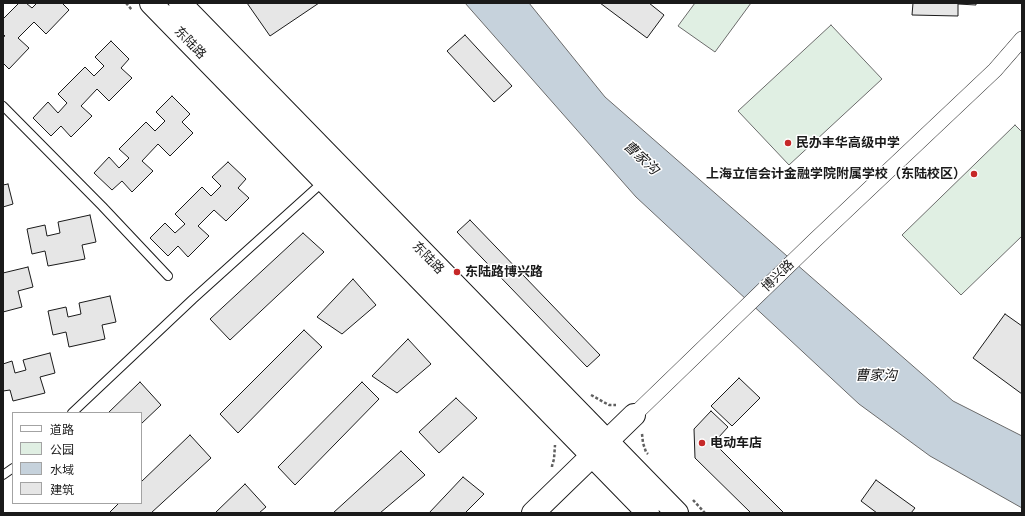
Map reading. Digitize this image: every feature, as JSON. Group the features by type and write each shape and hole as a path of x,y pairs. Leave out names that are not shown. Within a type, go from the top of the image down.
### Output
{"main road":[{"name":"东陆路","path":"151,3 324,180 600,448 677,513"},
{"name":"东陆路","path":"180,3 600,448 648,513"},
{"name":"博兴路","path":"533,513 634,415"}],"street":[{"name":"博兴路","path":"634,415 814,241 995,70 1022,39"}],"lane":[{"path":"3,106 102,206 168,276"},
{"path":"73,412 193,299 324,180"},
{"path":"3,475 12,469"}],"green space":[{"path":"695,3 751,3 715,52 678,26"},
{"path":"831,25 882,79 789,165 738,111"},
{"path":"1015,125 1022,132 1022,236 961,295 902,235"}],"water":[{"name":"曹家沟","path":"465,3 529,3 605,97 953,401 1022,436 1022,508 930,456 859,404 636,197"}],"building":[{"path":"19,3 26,3 32,8 37,3 62,3 69,10 46,34 34,22 18,38 29,48 9,69 3,63 3,37 5,36 3,34 3,19"},
{"path":"247,3 319,3 270,36"},
{"path":"600,3 649,3 664,15 647,38"},
{"path":"913,3 976,3 976,5 958,4 958,16 912,15"},
{"path":"465,35 512,86 494,102 447,51"},
{"path":"111,41 129,59 121,68 132,78 109,101 97,89 81,106 92,116 71,137 61,126 51,136 33,118 48,102 58,113 67,103 58,94 85,67 94,76 104,66 95,57"},
{"path":"172,96 190,114 182,122 193,133 170,156 158,144 142,161 153,171 132,192 122,181 112,190 94,173 109,157 119,168 129,158 119,149 146,122 155,131 165,121 156,112"},
{"path":"228,162 246,179 238,188 249,198 226,221 214,210 198,226 209,236 188,257 178,246 168,256 150,238 165,223 175,233 185,224 175,214 202,187 211,196 221,186 212,177"},
{"path":"8,184 13,204 3,207 3,185"},
{"path":"90,215 96,242 82,245 85,259 48,266 45,251 32,254 27,229 45,225 47,236 60,233 58,222"},
{"path":"470,220 600,355 587,367 457,232"},
{"path":"303,233 324,252 230,340 210,319"},
{"path":"28,267 33,287 18,291 22,307 3,312 3,273"},
{"path":"353,279 376,305 342,334 317,317"},
{"path":"110,296 116,322 102,325 105,339 69,347 66,332 53,335 48,311 66,307 68,317 81,314 79,303"},
{"path":"1005,314 1022,326 1022,394 973,358"},
{"path":"304,330 322,347 238,433 220,414"},
{"path":"408,339 431,364 397,393 372,376"},
{"path":"50,353 55,373 40,377 45,393 13,401 10,390 3,391 3,364 12,361 15,373 26,370 23,360"},
{"path":"739,378 760,398 732,426 711,406"},
{"path":"140,382 161,405 142,423 142,412 109,412"},
{"path":"362,382 379,399 295,485 278,467"},
{"path":"456,398 477,418 439,453 419,432"},
{"path":"711,411 728,427 718,438 718,447 784,513 751,513 695,458 694,429"},
{"path":"190,435 211,458 151,513 109,513 118,504 142,504 142,481"},
{"path":"401,451 425,475 380,513 333,513"},
{"path":"463,477 484,494 465,513 429,513"},
{"path":"876,480 915,508 911,513 877,513 861,501"},
{"path":"245,484 266,507 259,513 215,513"}],"place":[{"name":"民办丰华高级中学","path":"788,143"},
{"name":"上海立信会计金融学院附属学校（东陆校区）","path":"974,174"},
{"name":"东陆路博兴路","path":"457,272"},
{"name":"电动车店","path":"702,443"}]}
